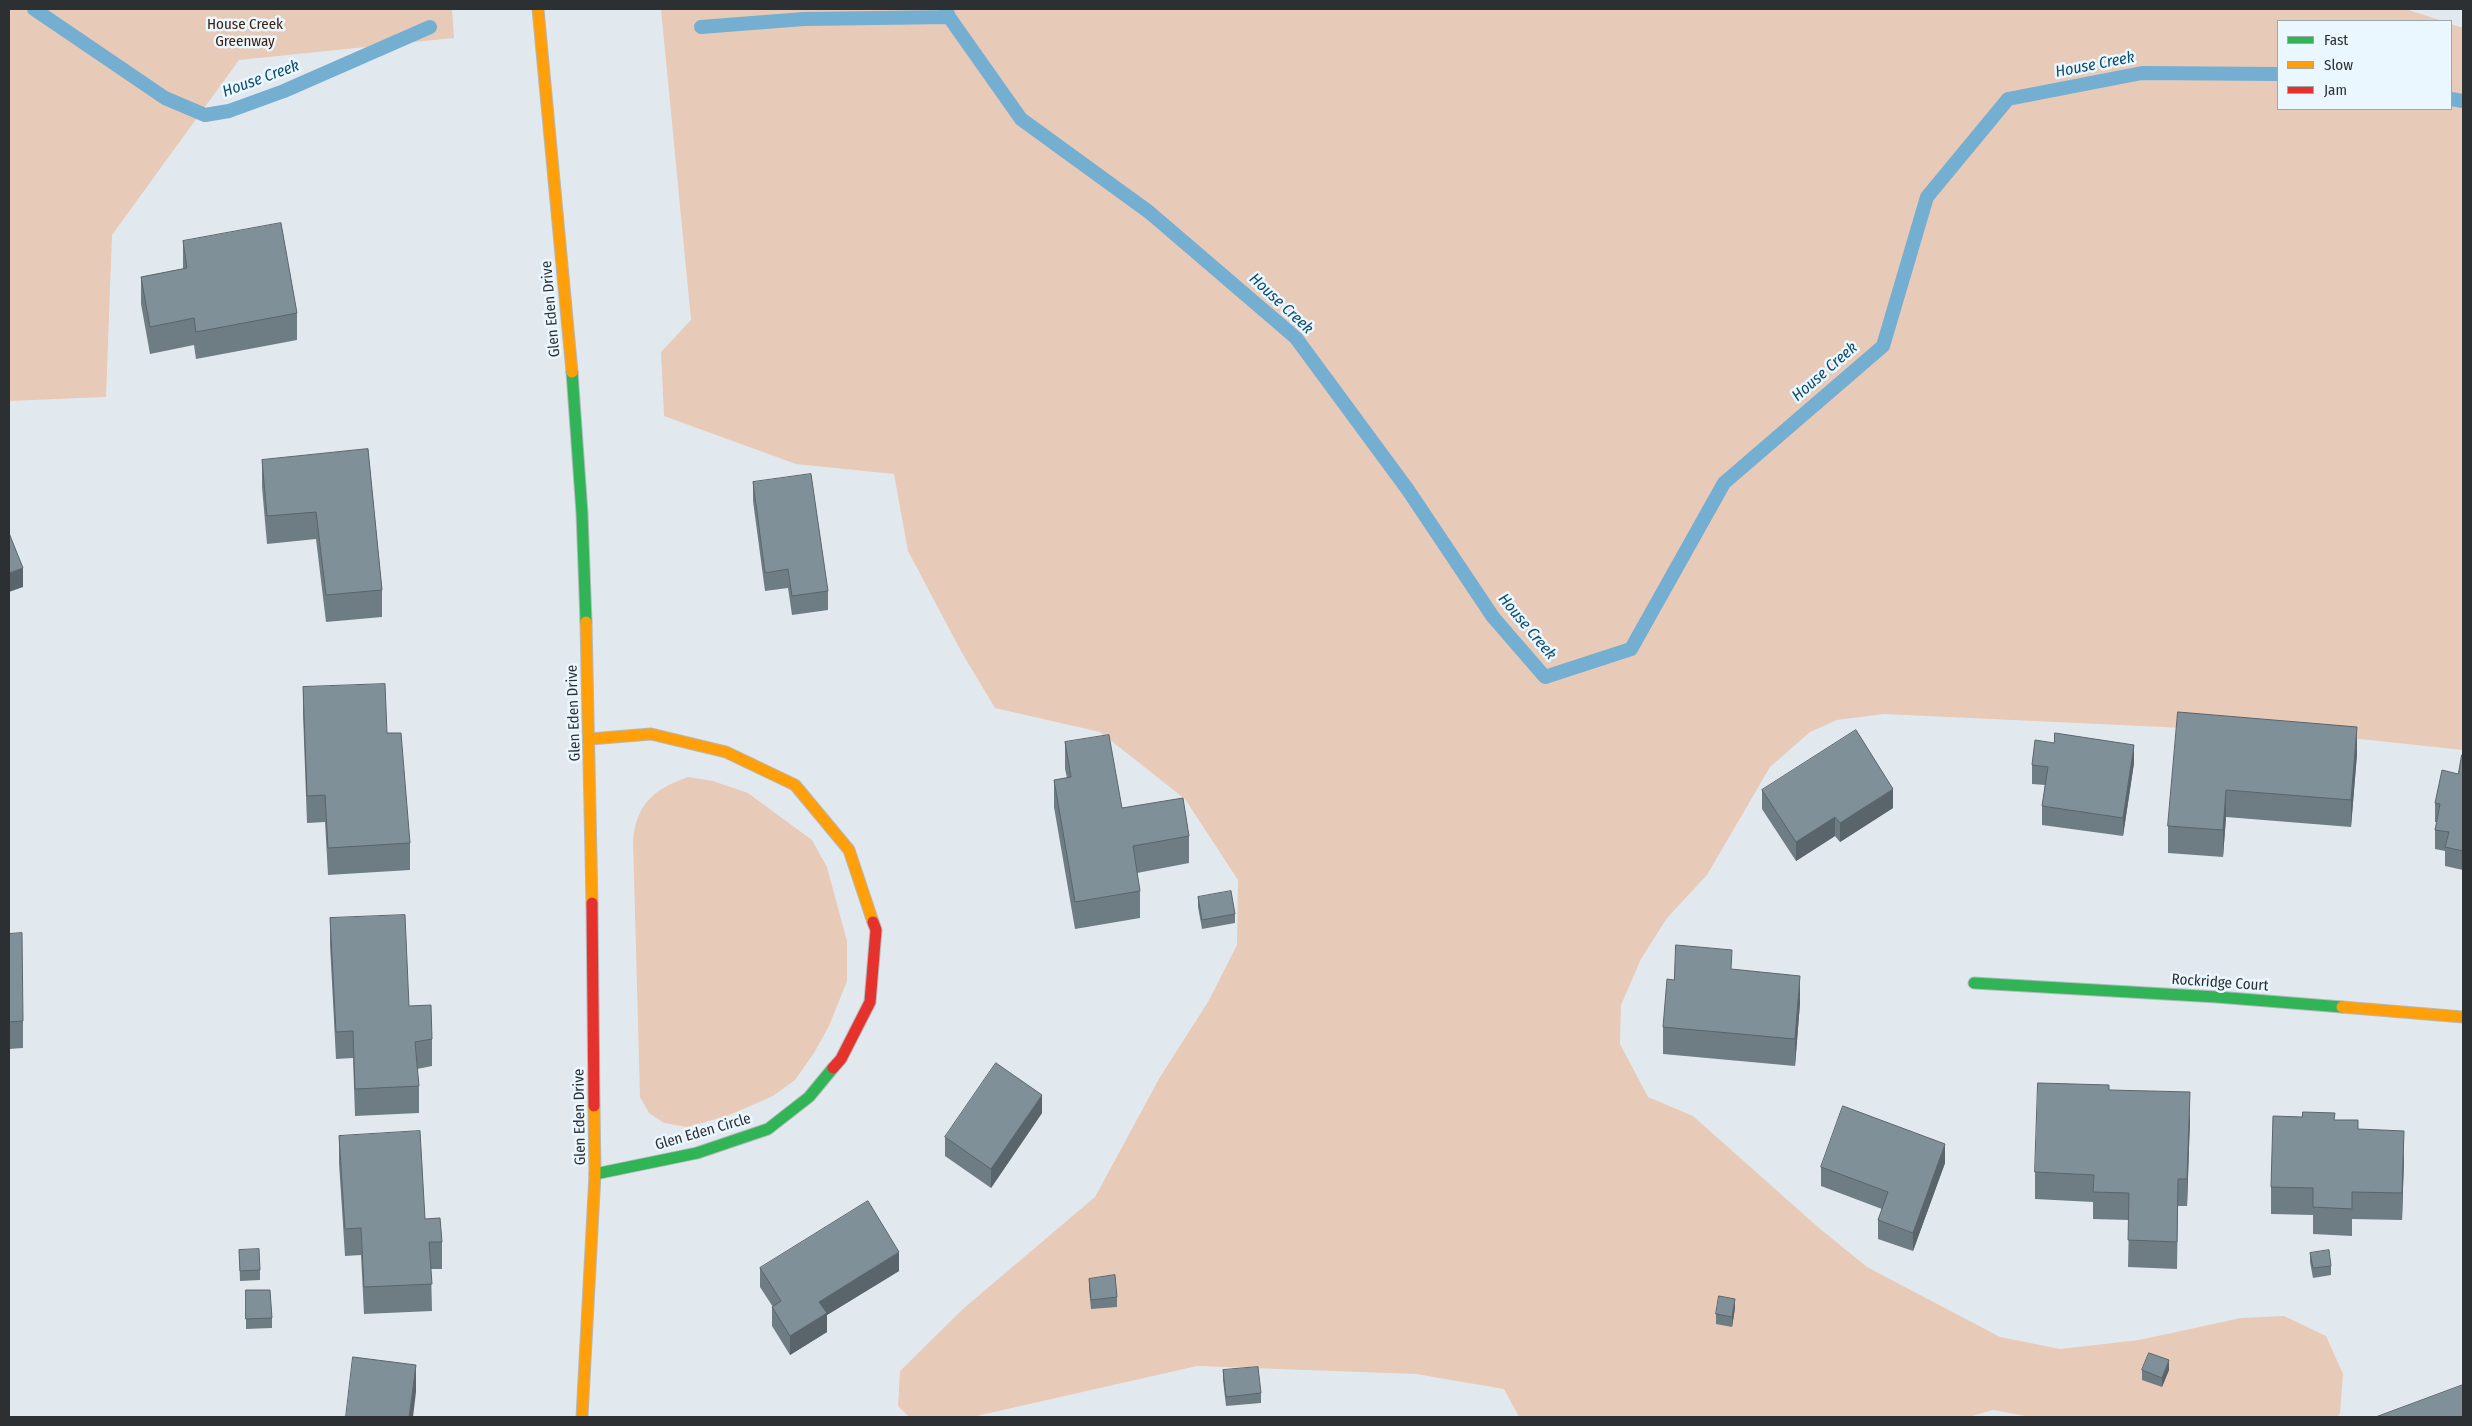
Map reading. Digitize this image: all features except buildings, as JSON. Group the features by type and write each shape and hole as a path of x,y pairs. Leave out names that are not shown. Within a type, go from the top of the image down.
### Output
{"main road":[{"name":"Glen Eden Drive","path":"538,9 569,328 582,513 590,739 595,1174 582,1417"},
{"name":"Glen Eden Circle","path":"590,739 651,734 726,752 795,785 849,850 876,930 870,1002 842,1059 809,1097 768,1129 697,1153 595,1174"},
{"name":"Rockridge Court","path":"1974,983 2217,997 2463,1017"}],"green space":[{"name":"House Creek Greenway","path":"9,9 452,9 454,38 239,60 112,235 106,397 9,401"},
{"path":"661,9 2405,9 2440,20 2277,20 2277,110 2452,110 2452,24 2463,28 2463,750 2313,734 1884,714 1837,720 1810,732 1770,767 1707,875 1667,918 1641,959 1621,1005 1620,1044 1648,1097 1693,1116 1819,1228 1867,1267 2000,1337 2060,1349 2139,1340 2241,1318 2284,1316 2326,1336 2343,1374 2340,1413 2338,1417 2031,1417 1993,1410 1969,1417 1519,1417 1504,1389 1416,1374 1197,1366 972,1417 909,1417 898,1406 900,1371 964,1308 1095,1197 1160,1077 1208,1002 1237,945 1238,880 1185,799 1100,732 995,708 962,653 908,551 894,474 796,464 664,416 661,352 691,320"},
{"path":"688,777 713,781 748,793 812,840 827,867 847,941 847,981 829,1026 814,1053 795,1080 773,1096 727,1116 687,1127 664,1123 649,1113 640,1097 633,840 638,816 649,799 657,792"}],"waterway":[{"name":"House Creek","path":"34,9 165,98 205,115 229,111 284,91 430,27"},
{"name":"House Creek","path":"946,9 949,17 1021,119 1149,212 1296,338 1408,490 1493,617 1545,677 1631,649 1724,483 1883,346 1927,197 2008,99 2142,73 2277,74"},
{"name":"House Creek","path":"701,27 804,19 949,17"},
{"name":"House Creek","path":"2452,99 2463,101"}],"traffic: fast":[{"path":"572,372 582,513 586,622"},
{"path":"1974,983 2217,997 2342,1007"},
{"path":"595,1174 697,1153 768,1129 809,1097 833,1068"}],"traffic: slow":[{"path":"538,9 572,372"},
{"path":"586,622 592,903"},
{"path":"590,739 651,734 726,752 795,785 849,850 873,922"},
{"path":"2342,1007 2463,1017"},
{"path":"582,1417 595,1174 594,1106"}],"traffic: jam":[{"path":"592,903 594,1106"},
{"path":"833,1068 841,1059 870,1002 876,930 873,922"}]}
